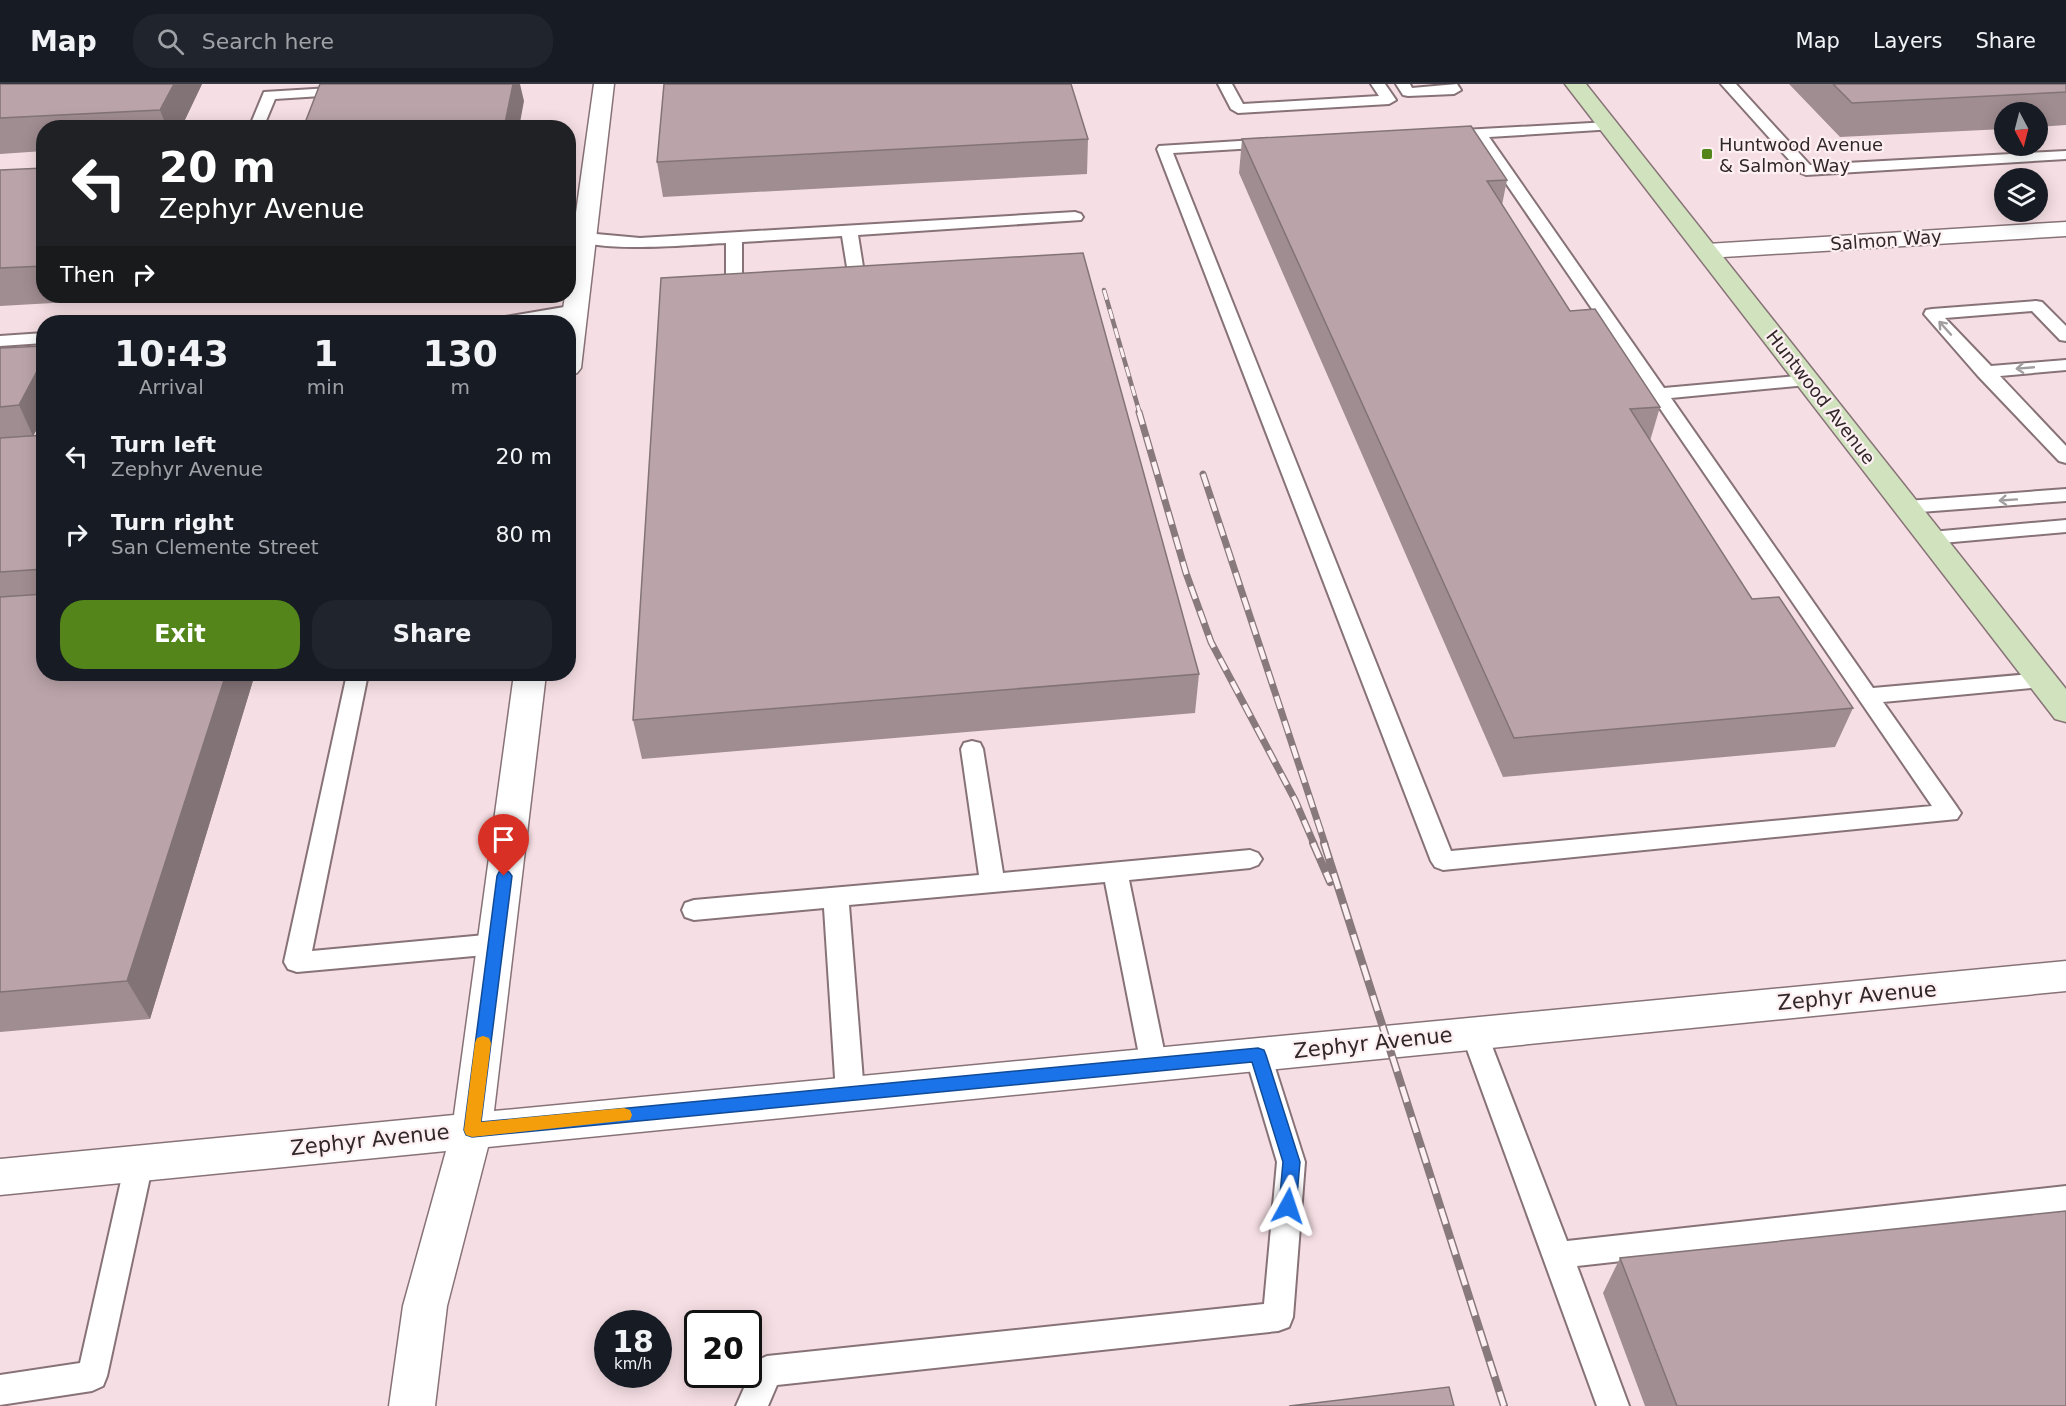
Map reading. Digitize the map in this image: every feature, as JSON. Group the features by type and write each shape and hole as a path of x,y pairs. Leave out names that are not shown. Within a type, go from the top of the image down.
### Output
{"street":[{"path":"575,315 580,232 604,84"},
{"name":"Huntwood Avenue","path":"1575,84 2066,711"},
{"name":"Salmon Way","path":"1707,252 2066,229"},
{"path":"412,1406 425,1306 472,1130 529,681"},
{"name":"Zephyr Avenue","path":"0,1177 2066,976"}],"lane":[{"path":"1225,84 1238,108 1389,100 1378,84"},
{"path":"1403,84 1408,92 1454,90 1450,84"},
{"path":"1728,84 1806,170 2066,155"},
{"path":"258,120 271,90 365,90"},
{"path":"1421,136 1609,126"},
{"path":"1292,142 1164,149 1443,861 1949,813 1479,133"},
{"path":"580,232 640,243 1075,217"},
{"path":"849,231 859,292"},
{"path":"734,238 734,301"},
{"path":"2066,336 2036,306 1932,314 2066,457"},
{"path":"546,315 576,310"},
{"path":"0,341 36,339"},
{"path":"1984,372 2066,365"},
{"path":"1659,394 1807,380"},
{"path":"1907,507 2066,495"},
{"path":"1931,537 2066,526"},
{"path":"1867,696 2041,680"},
{"path":"356,681 297,962 496,944"},
{"path":"972,749 992,883"},
{"path":"694,910 1250,859"},
{"path":"1115,872 1154,1065"},
{"path":"836,897 850,1093"},
{"path":"1474,1033 1613,1406"},
{"path":"752,1406 767,1371 1278,1317 1292,1162 1258,1055"},
{"path":"0,1390 92,1376 139,1163"},
{"path":"1558,1255 2066,1199"}],"building":[{"path":"0,84 174,84 160,110 0,118"},
{"path":"320,84 513,84 506,120 306,120"},
{"path":"664,84 1071,84 1088,139 657,162"},
{"path":"1833,84 2066,84 2066,92 1852,103"},
{"path":"1471,126 1507,180 1487,181 1570,311 1595,309 1660,407 1630,409 1752,599 1779,597 1853,708 1514,738 1242,139"},
{"path":"36,168 36,266 0,268 0,170"},
{"path":"1083,253 1199,674 633,720 661,278"},
{"path":"36,346 36,373 19,405 0,407 0,348"},
{"path":"36,436 36,570 0,572 0,438"},
{"path":"36,595 36,681 224,681 127,981 0,992 0,597"},
{"path":"2066,1211 2066,1406 1677,1406 1620,1258"},
{"path":"1449,1387 1454,1406 1289,1406"}],"railway":[{"path":"1104,290 1140,414"},
{"path":"1139,412 1186,573 1211,642 1295,800 1314,844"},
{"path":"1203,474 1325,844"},
{"path":"1313,843 1330,882"},
{"path":"1324,843 1504,1406"}],"slow traffic":[{"path":"483,1043 472,1130 624,1115"}],"place":[{"name":"Huntwood Avenue & Salmon Way","path":"1707,154"}],"route":[{"path":"504,876 472,1130 1258,1055 1292,1162 1288,1206"}]}
